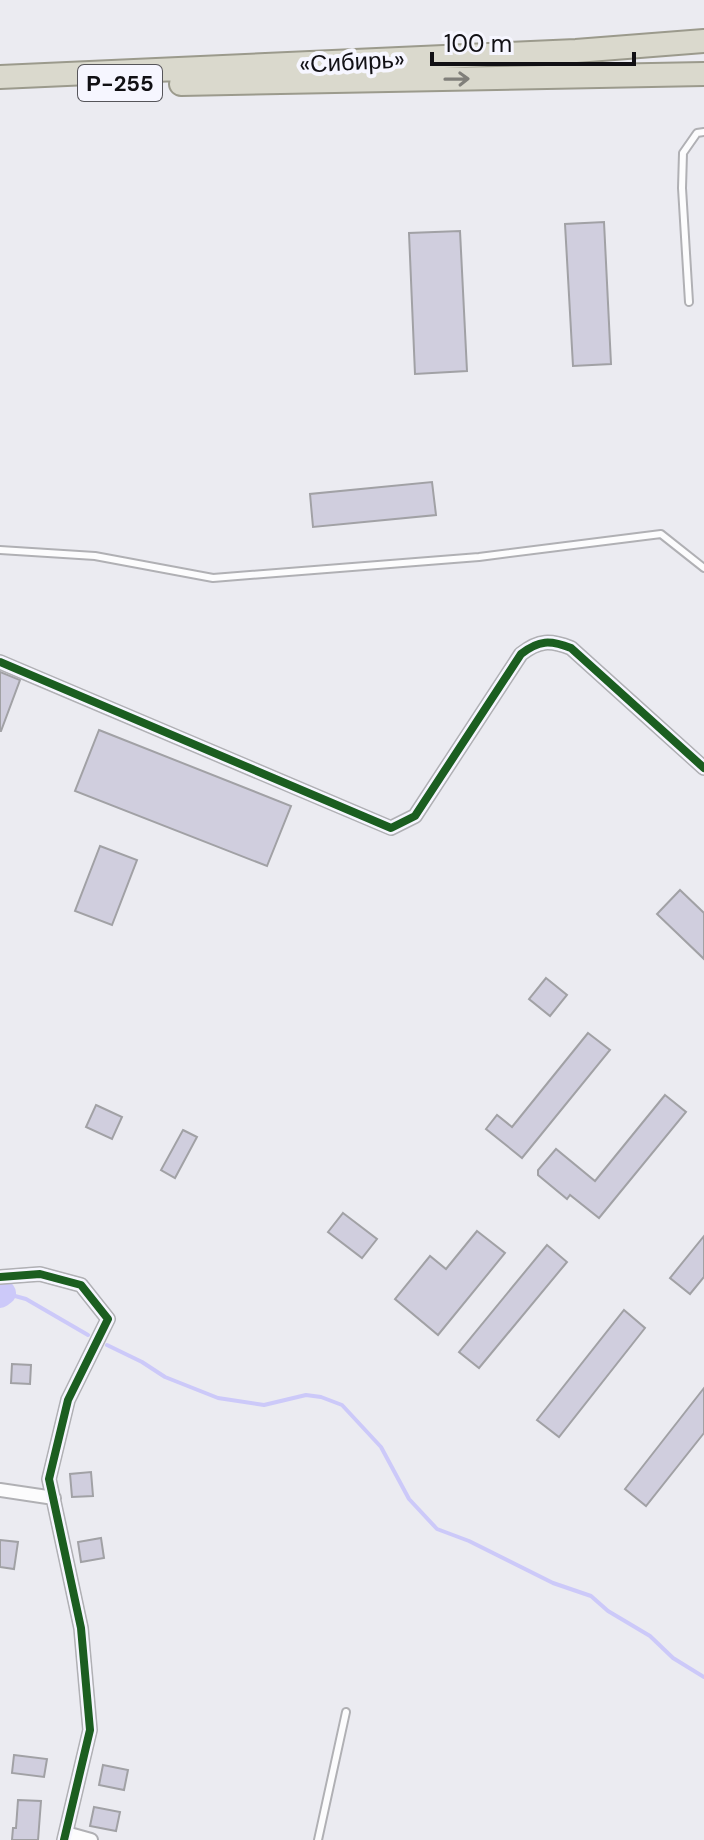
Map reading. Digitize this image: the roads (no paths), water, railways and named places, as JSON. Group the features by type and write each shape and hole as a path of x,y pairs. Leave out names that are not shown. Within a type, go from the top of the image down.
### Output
{"highway":[{"name":"«Сибирь»","path":"0,79 546,53 704,41"},
{"name":"«Сибирь»","path":"0,79 239,84 704,74"}],"street":[{"path":"0,662 391,828 415,816 521,654 534,643 553,641 571,648 704,768"},
{"path":"0,1277 40,1274 81,1285 108,1319 68,1400 49,1479 81,1628 90,1730 65,1837 91,1840"},
{"path":"0,1490 54,1498"}],"lane":[{"path":"689,302 682,188 683,153 697,133 704,132"},
{"path":"0,550 95,556 213,578 479,557 661,534 704,568"},
{"path":"318,1840 346,1712"}],"waterway":[{"path":"0,1288 4,1293 0,1296"},
{"path":"4,1293 26,1299 88,1335"},
{"path":"107,1345 165,1377 218,1398 264,1405 306,1395 342,1405 381,1447 409,1499 437,1529 469,1541 553,1583 591,1596 608,1611 650,1636 673,1658 704,1677"}]}
